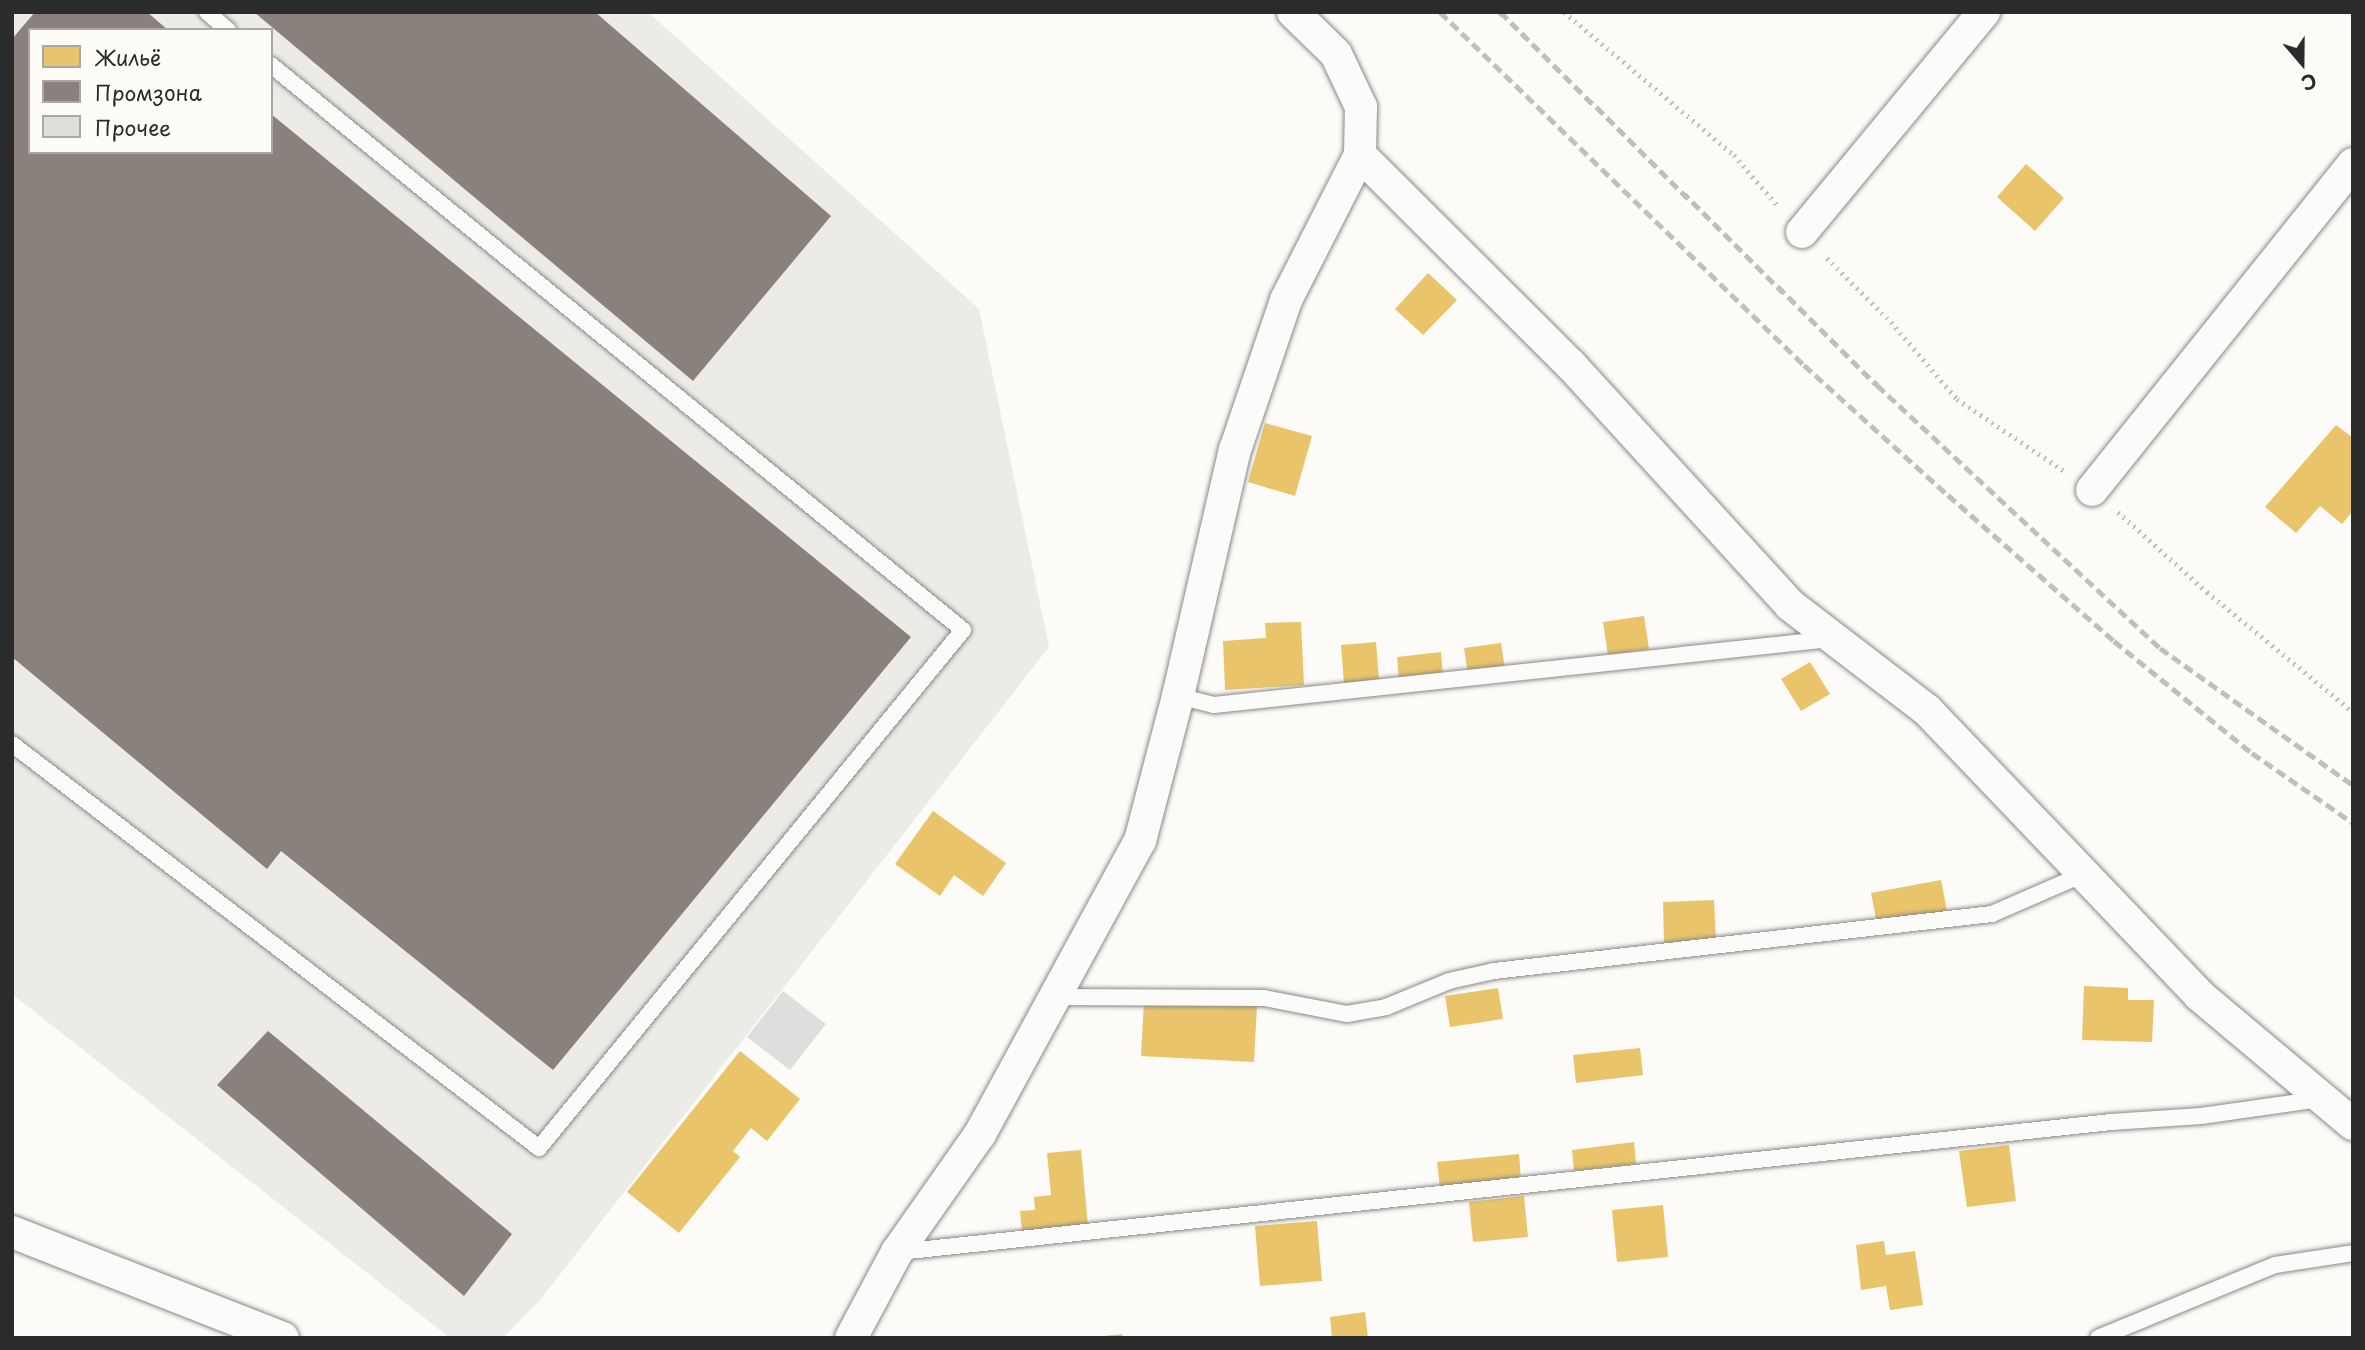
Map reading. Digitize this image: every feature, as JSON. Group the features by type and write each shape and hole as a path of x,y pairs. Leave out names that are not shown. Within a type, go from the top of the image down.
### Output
{"street":[{"path":"852,1338 897,1252 980,1134 1140,841 1178,696 1235,450 1286,300 1360,155 1361,107 1336,54 1293,12"},
{"path":"1801,232 1984,12"},
{"path":"1360,155 1571,365 1790,605 1927,710 2199,995 2326,1098 2353,1124"},
{"path":"2092,490 2353,164"},
{"path":"12,1232 283,1338"}],"lane":[{"path":"207,12 226,28"},
{"path":"12,744 539,1148 963,631 273,67"},
{"path":"1178,696 1214,705 1834,639"},
{"path":"1055,997 1264,998 1347,1014 1386,1007 1449,981 1494,971 1992,914 2084,874"},
{"path":"897,1252 2070,1126 2201,1116 2326,1098"},
{"path":"2098,1338 2275,1265 2353,1253"}],"path":[{"path":"1564,12 1734,155 1801,232 1891,322 1957,399 2092,490 2207,592 2353,712"}],"shaded area":[{"path":"12,12 648,12 979,309 1049,647 540,1300 503,1338 450,1338 12,994"}],"building: Жильё":[{"path":"2026,164 2064,198 2035,231 1997,197"},
{"path":"1428,273 1457,300 1423,335 1395,309"},
{"path":"1265,423 1312,436 1295,496 1248,482"},
{"path":"2336,425 2353,438 2353,511 2342,524 2320,506 2296,533 2265,507"},
{"path":"1644,616 1649,649 1608,655 1603,622"},
{"path":"1301,622 1304,685 1225,690 1223,641 1266,638 1265,623"},
{"path":"1376,642 1379,681 1344,684 1341,645"},
{"path":"1501,643 1505,669 1468,674 1464,648"},
{"path":"1441,652 1443,676 1399,681 1397,657"},
{"path":"1810,662 1830,694 1801,711 1781,679"},
{"path":"933,811 1006,863 983,896 954,875 940,896 895,864"},
{"path":"1941,880 1947,911 1877,924 1871,893"},
{"path":"1714,900 1716,941 1664,943 1663,902"},
{"path":"2084,986 2128,988 2128,1000 2154,1000 2152,1042 2082,1040"},
{"path":"1498,988 1503,1019 1450,1027 1445,996"},
{"path":"1144,1001 1257,1006 1254,1062 1141,1056"},
{"path":"1640,1048 1643,1075 1576,1083 1573,1055"},
{"path":"740,1051 800,1099 767,1141 751,1128 733,1151 740,1157 679,1233 627,1192"},
{"path":"1634,1142 1636,1164 1574,1171 1572,1150"},
{"path":"2009,1145 2016,1201 1967,1207 1959,1151"},
{"path":"1081,1150 1088,1226 1022,1231 1020,1211 1035,1210 1034,1197 1051,1195 1047,1153"},
{"path":"1519,1154 1521,1180 1440,1188 1437,1162"},
{"path":"1524,1196 1528,1237 1473,1242 1469,1202"},
{"path":"1663,1205 1668,1257 1617,1262 1612,1210"},
{"path":"1317,1221 1322,1281 1260,1286 1255,1226"},
{"path":"1884,1241 1886,1255 1915,1251 1923,1305 1890,1310 1886,1286 1861,1290 1856,1245"},
{"path":"1365,1312 1368,1338 1332,1338 1330,1317"},
{"path":"1122,1334 1123,1338 1104,1336"}],"building: Промзона":[{"path":"35,12 147,12 166,28 28,28 28,154 273,154 273,116 911,637 553,1070 281,851 267,869 12,657 12,39"},
{"path":"254,12 595,12 831,216 693,381"},
{"path":"268,1031 512,1234 464,1296 217,1085"}],"building: Прочее":[{"path":"783,991 826,1024 790,1070 747,1037"}],"railway":[{"path":"1440,12 1804,365 1948,495 2114,641 2252,753 2353,823"},
{"path":"1500,12 1877,385 2160,648 2353,785"}]}
